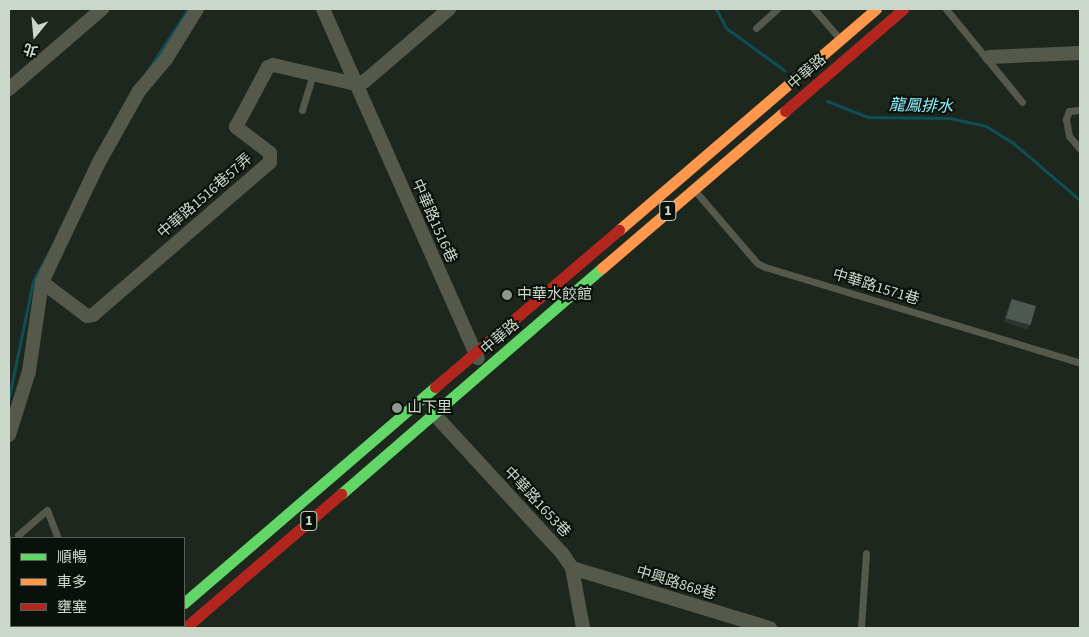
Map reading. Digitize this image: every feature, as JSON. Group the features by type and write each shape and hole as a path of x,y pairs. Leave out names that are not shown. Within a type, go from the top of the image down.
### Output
{"main road":[{"name":"中華路","path":"185,602 422,401 876,9"},
{"name":"中華路","path":"185,628 903,9"},
{"path":"422,401 434,414"}],"street":[{"path":"9,89 102,9"},
{"path":"9,435 29,370 42,282 98,164 139,91 166,59 197,9"},
{"name":"中華路1516巷","path":"323,9 475,355 486,369"},
{"path":"356,84 365,81 449,9"},
{"path":"989,57 1080,53"},
{"name":"中華路1516巷57弄","path":"42,282 87,316 93,315 270,162 270,153 236,127 264,70 273,65 356,84"},
{"name":"中華路1653巷","path":"434,414 562,553 572,568 583,628"},
{"name":"中興路868巷","path":"572,568 770,628"}],"lane":[{"path":"756,28 777,9"},
{"path":"814,9 851,54"},
{"path":"946,9 989,57 1022,102"},
{"path":"302,110 313,74"},
{"path":"1080,110 1069,111 1066,119 1069,136 1080,149"},
{"name":"中華路1571巷","path":"694,189 757,263 765,267 1080,363"},
{"path":"19,537 18,535 47,510 58,537"},
{"path":"861,628 866,552"}],"building":[{"path":"1012,299 1036,306 1031,325 1006,318"}],"waterway":[{"path":"146,73 188,9"},
{"name":"龍鳳排水","path":"716,9 726,28 784,70"},
{"name":"龍鳳排水","path":"827,101 868,117 949,118 986,126 1012,142 1080,200"},
{"path":"9,397 33,281 50,250"}],"traffic: fast":[{"path":"341,494 602,268"},
{"path":"185,602 435,387"}],"traffic: slow":[{"path":"619,230 876,9"},
{"path":"602,268 785,111"}],"traffic: jam":[{"path":"785,111 903,9"},
{"path":"435,387 619,230"},
{"path":"185,628 341,494"}],"place":[{"name":"中華水餃館","path":"507,295"},
{"name":"山下里","path":"397,408"}]}
